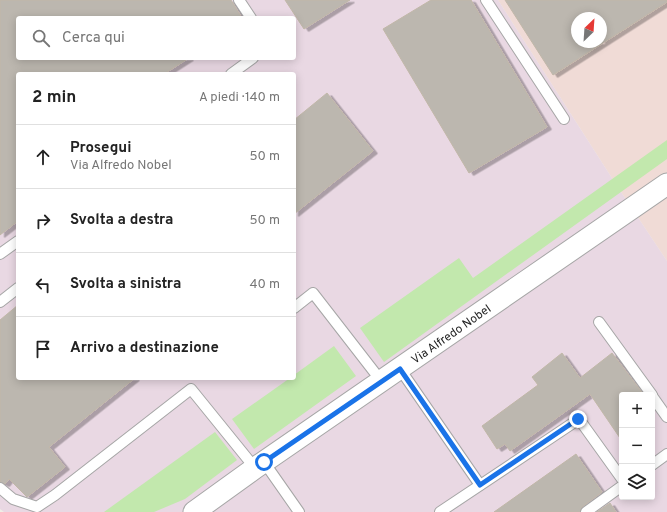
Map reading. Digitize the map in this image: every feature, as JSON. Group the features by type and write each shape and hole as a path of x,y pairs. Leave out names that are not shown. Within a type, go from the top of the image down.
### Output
{"street":[{"name":"Via Alfredo Nobel","path":"194,511 667,184"}],"lane":[{"path":"239,0 250,16"},
{"path":"486,0 564,119"},
{"path":"234,72 250,60"},
{"path":"0,254 16,242"},
{"path":"0,302 16,290"},
{"path":"296,306 313,293 382,382"},
{"path":"599,322 650,392"},
{"path":"400,369 480,485"},
{"path":"1,493 13,499 37,507 55,495 192,389 260,465 298,512"},
{"path":"655,399 667,417"},
{"path":"440,512 578,419 619,475"},
{"path":"653,464 667,454"},
{"path":"586,512 619,488"}],"shaded area":[{"path":"0,0 498,0 617,186 667,261 667,512 4,512 0,509"},
{"path":"498,0 667,0 667,261 617,186"}],"green space":[{"path":"667,140 667,159 384,362 360,328 459,258 473,278"},
{"path":"334,346 356,376 254,449 232,419 287,380 296,380 296,374"},
{"path":"215,432 237,460 185,499 154,512 104,512"}],"building":[{"path":"0,0 231,0 241,16 16,16 16,60 186,60 167,72 16,72 16,223 0,235"},
{"path":"285,0 350,0 304,29"},
{"path":"431,0 471,0 547,127 469,173 383,29"},
{"path":"505,0 667,0 667,2 607,40 607,12 571,12 571,48 595,48 553,75"},
{"path":"327,93 373,151 296,212 296,118"},
{"path":"16,307 16,380 133,380 49,447 65,467 27,497 9,479 5,484 0,482 0,320"},
{"path":"562,353 580,378 612,353 642,392 619,392 619,437 590,394 510,451 505,444 497,449 482,426 538,385 532,377"},
{"path":"576,454 602,492 582,507 580,512 494,512"},
{"path":"610,503 616,512 597,512"}],"route":[{"path":"264,462 400,369 480,485 578,419"}]}
